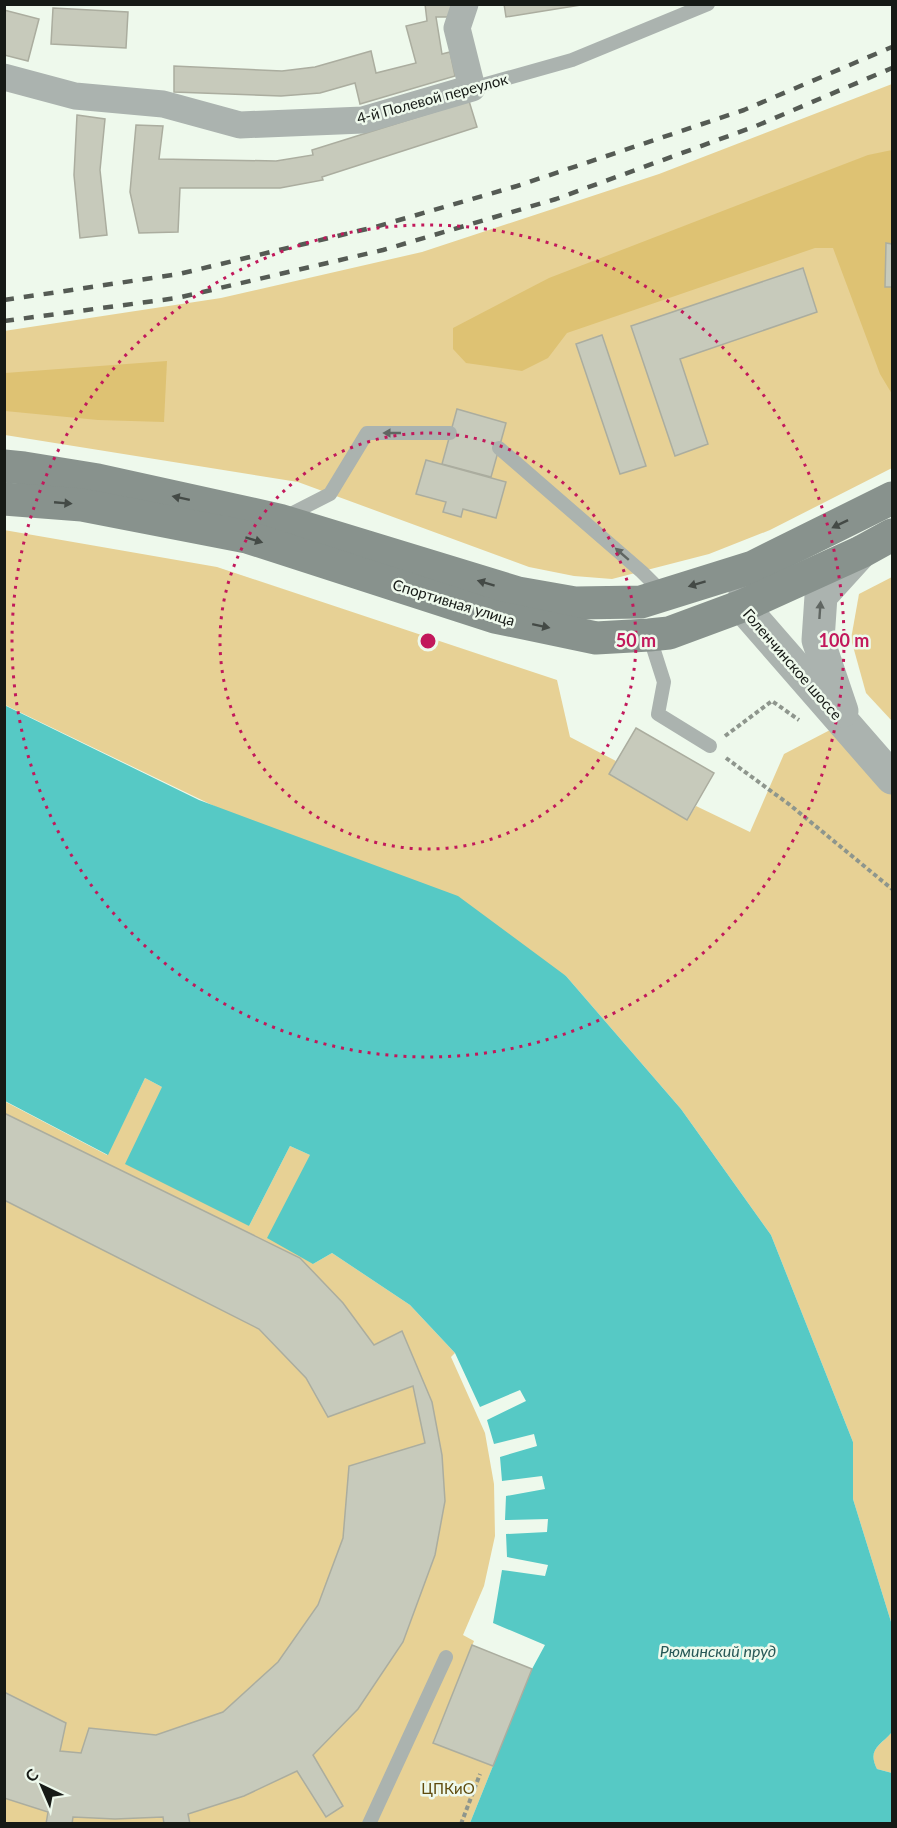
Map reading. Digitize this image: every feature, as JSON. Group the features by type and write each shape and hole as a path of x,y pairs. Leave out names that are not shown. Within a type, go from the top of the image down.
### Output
{"main road":[{"name":"Спортивная улица","path":"4,466 98,480 279,520 518,593 575,603 641,602 753,567 892,498"},
{"name":"Спортивная улица","path":"4,499 82,505 247,537 495,617 596,638 669,633 742,606 861,552 892,535"}],"street":[{"path":"465,4 457,28 472,88"},
{"name":"4-й Полевой переулок","path":"4,77 75,96 163,104 240,125 363,120 472,88"},
{"name":"Голенчинское шоссе","path":"847,727 818,640 822,596 861,552"},
{"name":"Голенчинское шоссе","path":"753,567 742,606 892,778"}],"lane":[{"name":"4-й Полевой переулок","path":"472,88 573,60 708,4"},
{"path":"279,520 330,494 367,433 450,433"},
{"path":"499,448 665,594"},
{"path":"650,636 664,682 658,714 710,746"},
{"path":"369,1824 446,1657"}],"path":[{"path":"801,722 772,701 710,746 790,805 892,889"},
{"path":"461,1824 480,1774"}],"green space":[{"path":"892,84 892,468 770,530 709,554 612,579 574,576 529,567 298,482 5,435 4,331 221,298 422,252 659,174"},
{"path":"4,530 217,567 557,680 570,737 616,761 609,774 687,820 696,806 750,832 784,754 830,730 892,786 892,1625 853,1499 853,1442 771,1235 681,1109 566,976 5,705"},
{"path":"892,577 892,721 866,693 851,639 859,594"},
{"name":"ЦПКиО","path":"145,1078 162,1087 249,1226 290,1146 310,1155 313,1264 332,1253 410,1305 455,1353 451,1357 485,1433 494,1484 495,1536 484,1586 463,1635 474,1641 433,1742 493,1766 470,1823 5,1823 4,1101 107,1155"},
{"path":"892,1732 892,1773 877,1769 873,1757 876,1748"}],"shaded area":[{"path":"892,150 892,394 880,374 833,248 815,248 567,333 548,358 522,371 466,363 453,349 453,328 549,278 868,155"},
{"path":"167,361 164,422 98,420 5,411 5,373"}],"water":[{"name":"Рюминский пруд","path":"4,705 199,800 458,896 566,976 681,1109 771,1235 853,1442 853,1499 892,1625 892,1732 876,1748 873,1757 877,1769 892,1773 892,1823 470,1823 532,1669 545,1645 493,1623 502,1570 545,1576 548,1565 507,1557 506,1534 547,1532 548,1519 505,1520 506,1496 545,1489 542,1476 502,1481 500,1457 537,1446 534,1434 494,1444 487,1420 526,1401 520,1390 480,1407 455,1353 410,1305 332,1253 313,1264 267,1238 310,1155 290,1146 249,1226 125,1164 162,1087 145,1078 108,1155 5,1101"}],"building":[{"path":"425,4 451,4 451,17 436,17 442,54 450,52 455,76 360,104 355,83 320,93 281,96 174,92 174,66 282,71 315,67 371,51 376,73 416,63 406,26 427,21"},
{"path":"504,4 587,4 506,17"},
{"path":"53,8 128,12 126,48 51,44"},
{"path":"4,10 39,19 28,61 4,55"},
{"path":"469,101 477,127 322,177 323,180 280,188 180,188 178,232 139,233 130,192 136,125 163,126 159,159 276,161 313,155 312,150"},
{"path":"77,115 105,119 100,170 107,235 80,238 74,175"},
{"path":"886,243 892,244 892,287 885,287"},
{"path":"803,268 817,312 680,359 708,444 675,456 631,326"},
{"path":"602,335 646,466 620,474 576,344"},
{"path":"457,409 506,423 491,477 442,464"},
{"path":"426,460 506,482 496,518 463,509 461,517 443,512 446,502 416,494"},
{"path":"636,728 714,773 687,820 609,774"},
{"path":"4,1113 300,1258 343,1303 374,1345 402,1331 432,1402 442,1455 445,1501 435,1555 403,1642 358,1709 313,1755 343,1806 326,1817 297,1771 244,1796 188,1814 190,1824 164,1824 163,1817 115,1819 73,1817 72,1824 46,1824 48,1812 4,1798 4,1692 66,1723 60,1751 81,1753 89,1728 156,1735 223,1712 278,1662 318,1605 343,1538 349,1466 425,1443 413,1386 328,1417 306,1378 259,1329 4,1200"},
{"path":"472,1645 532,1669 493,1766 433,1743"}],"railway":[{"path":"4,300 179,274 375,227 517,186 744,110 892,47"},
{"path":"4,321 177,298 383,250 556,199 756,126 892,68"}]}
